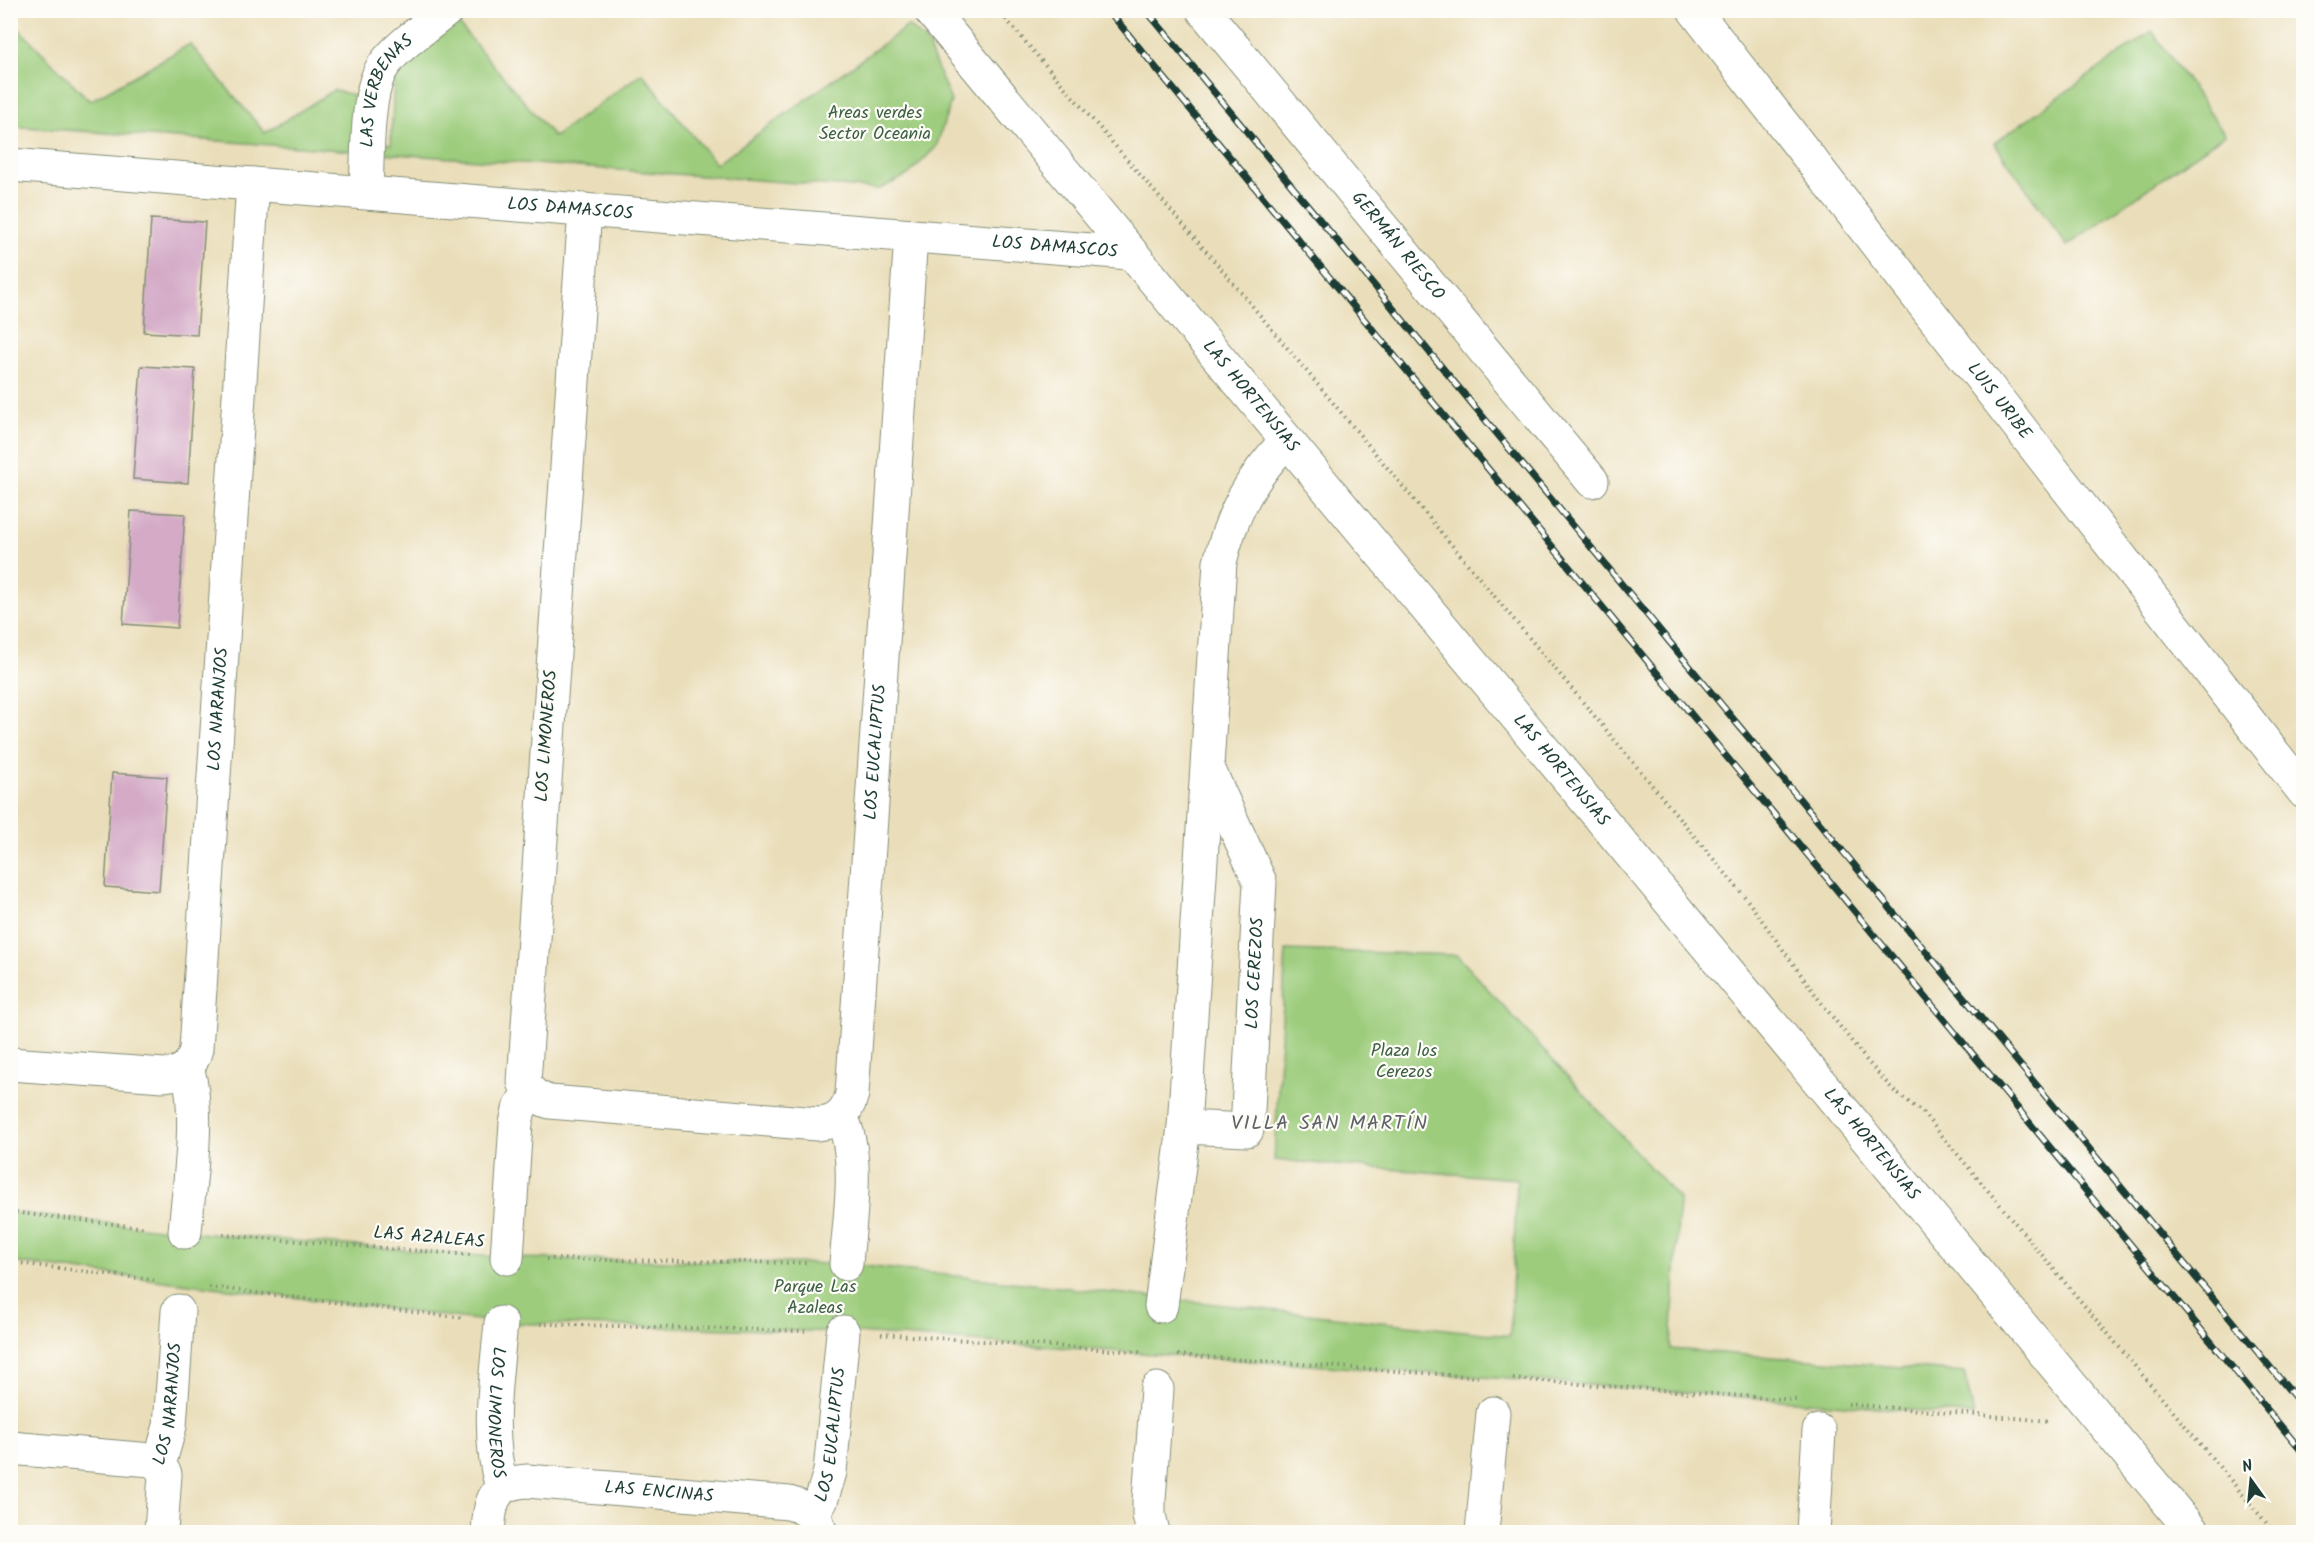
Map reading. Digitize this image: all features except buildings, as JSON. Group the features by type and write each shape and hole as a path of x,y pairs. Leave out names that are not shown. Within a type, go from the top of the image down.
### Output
{"street":[{"name":"LAS VERBENAS","path":"366,192 372,96 379,73 392,56 447,10"},
{"name":"LAS HORTENSIAS","path":"930,10 2193,1533"},
{"name":"GERMÁN RIESCO","path":"1203,10 1592,480"},
{"name":"LUIS URIBE","path":"1694,10 2304,792"},
{"name":"LOS DAMASCOS","path":"10,165 1130,253"},
{"name":"LOS NARANJOS","path":"187,1067 194,1060 196,1049 253,184"},
{"name":"LOS LIMONEROS","path":"529,1091 524,1082 524,1059 585,210"},
{"name":"LOS EUCALIPTUS","path":"841,1117 849,1107 852,1094 910,236"},
{"name":"LOS CEREZOS","path":"1161,1305 1184,1126 1217,590 1227,535 1237,509 1250,484 1286,441"},
{"name":"LOS CEREZOS","path":"1184,1126 1247,1130 1260,882 1206,764"},
{"path":"10,1064 164,1075 177,1074 187,1067 192,1082 194,1113 185,1232"},
{"path":"507,1258 516,1123 519,1110 529,1091 538,1099 550,1102 817,1124 829,1123 841,1117 847,1128 852,1152 846,1264"},
{"name":"LOS NARANJOS","path":"161,1533 165,1474 159,1465 170,1426 178,1311"},
{"name":"LOS LIMONEROS","path":"488,1533 493,1498 502,1488 493,1450 492,1429 501,1323"},
{"name":"LOS EUCALIPTUS","path":"816,1524 830,1472 843,1332"},
{"path":"1153,1533 1149,1515 1149,1500 1157,1389"},
{"path":"1482,1533 1493,1413"},
{"path":"1813,1533 1819,1431"},
{"path":"10,1448 142,1458 159,1465"},
{"name":"LAS ENCINAS","path":"502,1488 513,1482 526,1481 765,1501 802,1507 816,1524"}],"path":[{"path":"998,10 1223,271 1745,897 1820,1001 1868,1062 1895,1092 1923,1113 2274,1533"},
{"name":"LAS AZALEAS","path":"10,1212 185,1232 507,1258 846,1264"},
{"path":"10,1262 158,1281"},
{"path":"204,1287 501,1323 843,1332"}],"green space":[{"name":"Areas verdes Sector Oceania","path":"10,20 90,101 190,44 265,133 334,90 364,98 362,141 391,144 394,81 456,21 554,137 642,73 716,164 908,26 926,41 951,101 936,147 908,175 880,189 11,126"},
{"path":"2152,31 2225,134 2067,246 1994,143"},
{"path":"1286,950 1457,955 1679,1199 1671,1349 1964,1372 1974,1415 1496,1378 843,1332 501,1323 11,1262 11,1212 185,1232 507,1258 846,1264 1510,1336 1517,1179 1274,1160"}],"railway":[{"path":"1108,10 2304,1454"},
{"path":"1146,10 2304,1408"}],"district":[{"name":"VILLA SAN MARTÍN","path":"1330,1124"}],"park label":[{"name":"Plaza los Cerezos","path":"1404,1061"},
{"name":"Parque Las Azaleas","path":"815,1297"}]}
